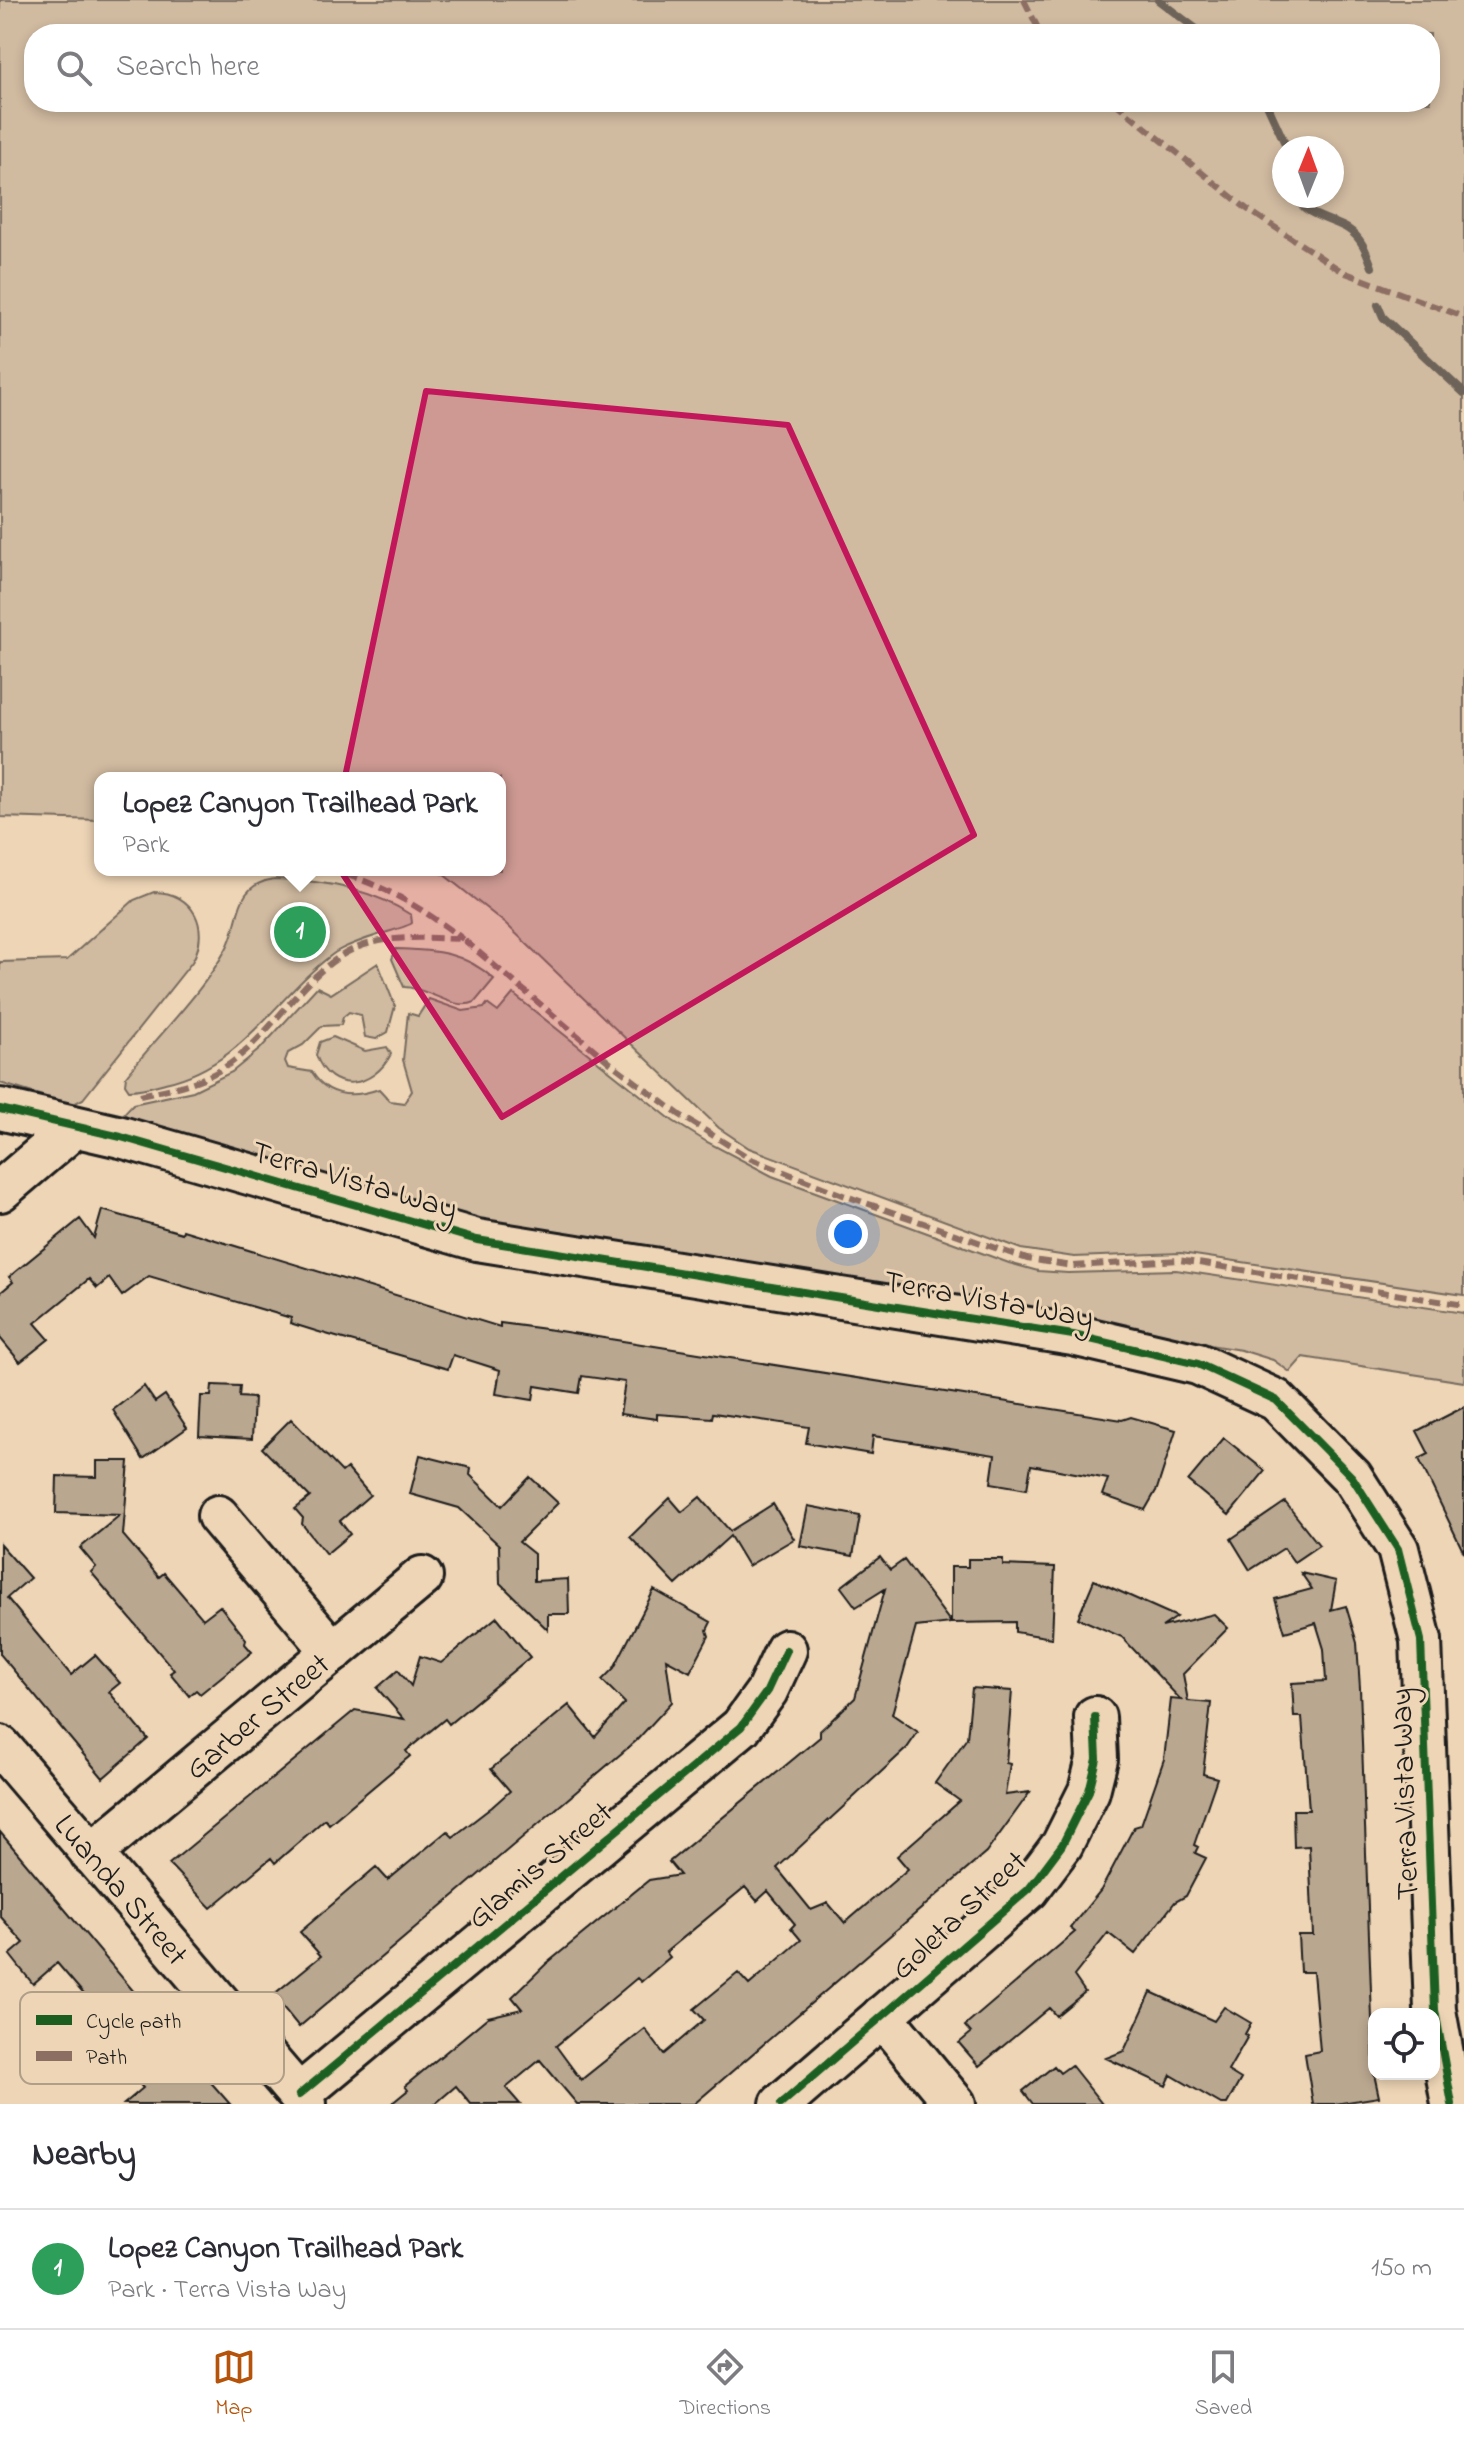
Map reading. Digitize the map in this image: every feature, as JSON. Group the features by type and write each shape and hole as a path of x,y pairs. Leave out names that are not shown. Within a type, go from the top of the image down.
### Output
{"street":[{"name":"Terra Vista Way","path":"0,1109 121,1137 477,1240 1073,1335 1198,1364 1276,1400 1352,1477 1398,1549 1421,1640 1435,2010 1452,2104"},
{"path":"0,1191 75,1127"},
{"path":"218,1516 333,1652"},
{"name":"Garber Street","path":"91,1854 422,1577"},
{"name":"Glamis Street","path":"303,2099 741,1727 767,1691 786,1650"},
{"name":"Goleta Street","path":"781,2104 1029,1889 1062,1845 1089,1791 1097,1759 1095,1717"},
{"name":"Luanda Street","path":"0,1746 210,1992"},
{"path":"882,2016 955,2104"},
{"name":"Luanda Street","path":"284,2077 303,2099"}],"highlighted area":[{"path":"426,391 788,425 974,835 502,1117 329,853"}],"shaded area":[{"path":"0,0 1464,0 1464,1295 1181,1253 1074,1257 1021,1249 749,1148 719,1128 506,924 446,876 506,876 506,772 94,772 94,820 0,817"},
{"path":"274,879 310,881 363,892 411,915 412,923 333,954 312,971 256,1029 216,1062 192,1074 152,1087 129,1090 125,1084 126,1076 192,998 226,949 245,896 261,883"},
{"path":"154,892 179,898 189,905 199,925 197,950 192,962 83,1099 72,1105 0,1083 0,962 67,960 134,900"},
{"path":"396,949 449,954 472,963 494,979 475,1002 450,1002 404,987 392,959"},
{"path":"378,963 395,1006 388,1032 376,1039 365,1037 361,1015 349,1012 343,1017 341,1025 322,1026 303,1045 288,1053 285,1061 288,1068 312,1072 326,1087 342,1094 360,1094 379,1089 390,1101 404,1103 412,1091 403,1060 408,1013 418,1016 429,999 463,1011 484,1008 487,1004 498,1012 513,994 673,1121 772,1176 1038,1271 1176,1270 1464,1313 1464,1382 1303,1357 1290,1372 1273,1360 1241,1350 538,1239 119,1119 133,1104 193,1091 232,1072 260,1049 317,987 331,994"},
{"path":"333,1037 365,1051 387,1047 391,1054 384,1065 364,1080 342,1082 323,1068 316,1055 320,1042"}],"building":[{"path":"102,1210 182,1233 183,1230 500,1327 500,1323 553,1330 1122,1420 1131,1417 1176,1430 1157,1489 1145,1510 1102,1495 1108,1479 1031,1465 1027,1489 991,1483 995,1455 873,1436 871,1454 806,1443 809,1427 713,1413 712,1418 657,1414 657,1419 620,1414 625,1382 582,1376 579,1393 535,1386 533,1400 496,1394 500,1370 453,1355 448,1369 290,1323 291,1318 149,1276 122,1296 109,1278 97,1288 89,1279 35,1323 49,1339 20,1362 0,1338 0,1293 13,1282 9,1277 80,1219 94,1238"},
{"path":"212,1385 240,1386 239,1397 254,1398 252,1439 199,1436 201,1396 211,1396"},
{"path":"144,1386 155,1402 165,1395 187,1428 143,1459 113,1410"},
{"path":"1464,1407 1464,1553 1419,1459 1429,1454 1417,1431"},
{"path":"291,1419 342,1472 347,1468 370,1495 340,1521 350,1534 326,1554 302,1524 303,1518 295,1509 310,1497 262,1448"},
{"path":"1224,1438 1265,1471 1229,1515 1188,1481"},
{"path":"420,1455 471,1468 470,1475 502,1506 530,1477 558,1503 519,1542 534,1554 534,1581 568,1579 569,1614 548,1614 548,1630 500,1583 499,1545 459,1508 410,1494"},
{"path":"97,1461 129,1461 123,1535 159,1577 164,1573 203,1619 220,1606 246,1639 245,1644 252,1652 200,1694 196,1690 189,1696 170,1673 174,1670 91,1572 96,1567 80,1548 120,1515 56,1513 57,1476 97,1477"},
{"path":"700,1497 730,1531 773,1504 794,1539 748,1566 730,1536 676,1585 630,1537 670,1498 682,1512"},
{"path":"1285,1502 1319,1545 1294,1562 1284,1548 1250,1570 1231,1539"},
{"path":"808,1506 860,1516 853,1556 800,1546"},
{"path":"0,1544 30,1578 7,1598 71,1675 95,1655 120,1683 109,1692 148,1739 103,1778 0,1654"},
{"path":"880,1557 890,1570 904,1560 951,1623 916,1627 892,1714 918,1732 907,1748 777,1868 811,1910 828,1903 845,1923 908,1869 897,1856 960,1801 935,1783 967,1738 972,1688 1012,1691 1006,1763 1010,1764 1005,1795 1030,1792 986,1853 694,2104 577,2104 540,2060 506,2088 520,2104 471,2104 456,2086 435,2104 391,2104 408,2090 405,2086 488,2017 522,2009 512,1997 546,1964 649,1880 680,1875 669,1862 820,1737 820,1731 855,1698 885,1589 856,1607 841,1587","holes":["745,1887 757,1901 768,1891 795,1924 791,1928 801,1940 749,1985 738,1973 694,2009 704,2020 664,2054 645,2029 581,2080 556,2046 637,1978 641,1982 670,1957 666,1952"]},
{"path":"968,1559 1003,1559 1003,1565 1055,1567 1052,1638 1015,1632 1015,1622 951,1623 951,1567 968,1567"},
{"path":"1301,1573 1336,1581 1331,1610 1346,1606 1357,1643 1372,2008 1368,2008 1368,2080 1375,2080 1379,2097 1335,2104 1313,2104 1305,2054 1320,2051 1313,1972 1300,1972 1298,1935 1313,1935 1309,1846 1294,1847 1293,1810 1309,1810 1302,1717 1294,1717 1292,1683 1326,1681 1324,1649 1316,1623 1285,1632 1275,1599 1312,1589"},
{"path":"1094,1580 1177,1617 1162,1627 1214,1614 1228,1628 1183,1674 1188,1701 1211,1703 1203,1774 1217,1778 1194,1845 1198,1847 1195,1853 1206,1858 1186,1896 1175,1902 1135,1954 1108,1933 1074,1976 1085,1992 1056,2016 1049,2008 979,2066 959,2043 971,2033 965,2026 1075,1932 1070,1928 1101,1890 1134,1827 1141,1825 1164,1759 1171,1699 1181,1700 1122,1637 1078,1618"},
{"path":"654,1590 711,1622 707,1630 709,1636 690,1672 666,1659 672,1702 636,1741 299,2027 284,2009 284,1992 277,1992 321,1956 300,1932 376,1867 388,1880 447,1831 453,1837 492,1807 510,1791 491,1769 569,1705 595,1737 625,1703 602,1680 614,1668"},
{"path":"497,1617 530,1657 449,1724 445,1719 406,1751 410,1756 329,1824 325,1819 275,1863 271,1858 211,1908 169,1864 355,1710 404,1719 377,1688 398,1670 411,1686 420,1656 441,1663"},
{"path":"0,1832 134,1992 82,1992 57,1963 33,1984 10,1955 24,1943 0,1916"},
{"path":"1151,1992 1214,2021 1224,2007 1251,2023 1245,2034 1248,2036 1228,2071 1241,2079 1227,2104 1221,2104 1171,2075 1166,2086 1106,2058 1124,2051"},
{"path":"1071,2065 1102,2104 1033,2104 1023,2091 1054,2066 1060,2073"},
{"path":"140,2084 212,2084 230,2104 124,2104 143,2088"}],"waterway":[{"path":"1158,0 1190,24"},
{"path":"1271,112 1282,136"},
{"path":"1305,208 1353,233 1372,267"},
{"path":"1378,305 1383,317 1464,393"}],"marked path":[{"path":"1024,0 1036,24"},
{"path":"1126,112 1247,209 1343,272 1464,317"},
{"path":"351,876 400,897 463,939"},
{"path":"140,1095 192,1082 222,1069 256,1041 318,973 354,949 394,939 463,939 609,1062 680,1115 751,1159 843,1195 1027,1259 1073,1266 1179,1260 1464,1305"}],"cycle path":[{"path":"0,1109 121,1137 477,1240 1073,1335 1198,1364 1276,1400 1352,1477 1398,1549 1421,1640 1435,2010 1452,2104"},
{"path":"299,2095 741,1727 767,1691 786,1650"},
{"path":"781,2104 1029,1889 1062,1845 1089,1791 1097,1759 1095,1717"}],"place":[{"name":"Lopez Canyon Trailhead Park","path":"300,932"}]}
